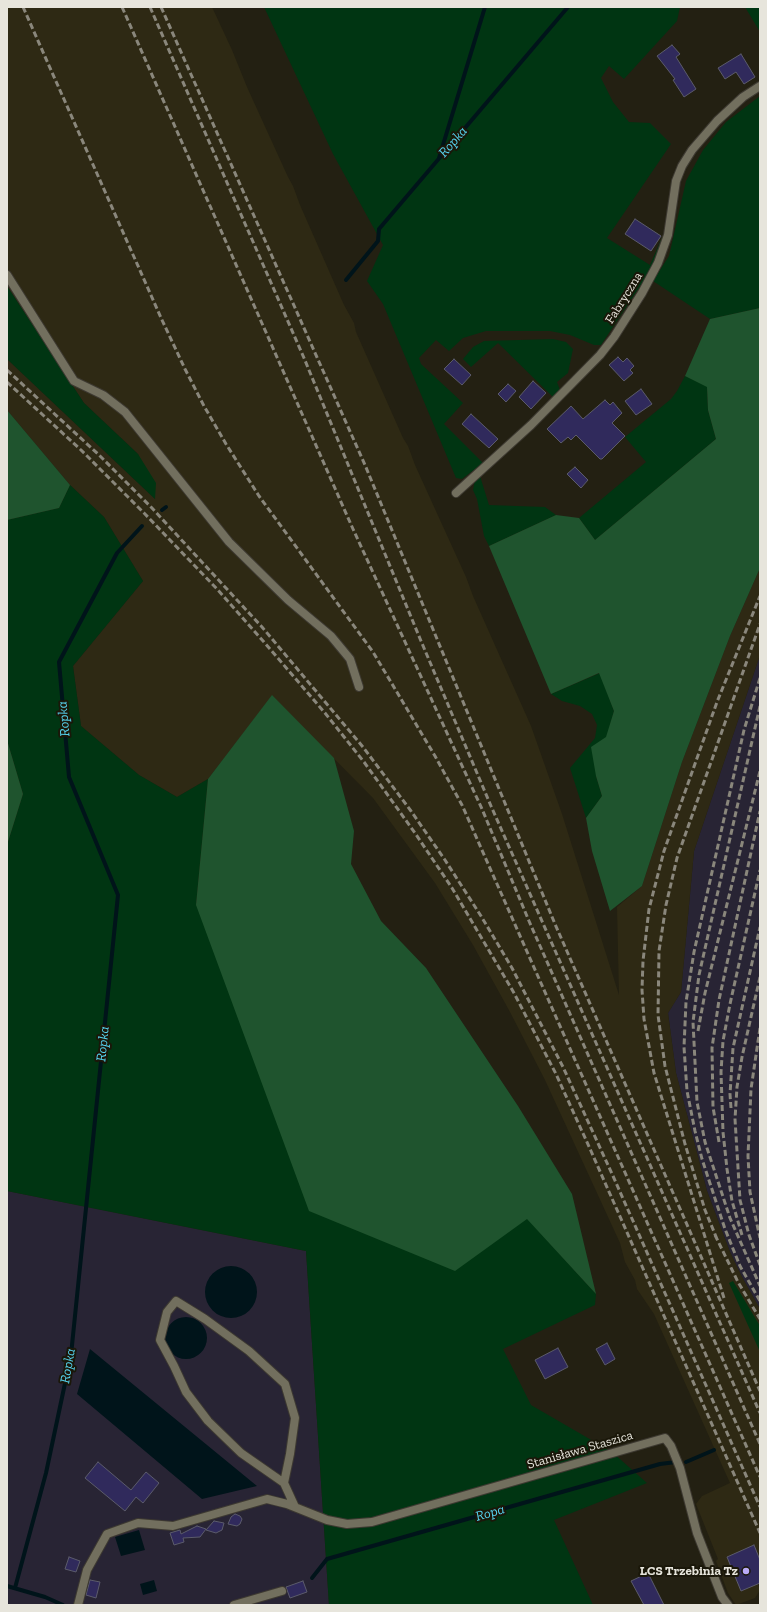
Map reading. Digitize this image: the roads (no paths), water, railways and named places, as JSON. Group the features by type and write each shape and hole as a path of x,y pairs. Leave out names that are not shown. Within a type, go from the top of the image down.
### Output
{"lane":[{"name":"Fabryczna","path":"456,493 531,425 600,355 614,337 642,293 658,262 668,235 676,181 685,160 700,140 721,117 743,97 760,86"},
{"path":"7,275 74,381 103,395 125,412 229,542 288,600 331,636 350,659 359,687"},
{"path":"284,1483 295,1418 285,1384 249,1351 206,1319 176,1301 167,1312 160,1340 186,1392 208,1421 241,1453 284,1483 295,1507"},
{"name":"Stanisława Staszica","path":"295,1507 327,1520 347,1524 372,1522 665,1438 671,1446 680,1468 697,1533 722,1597 728,1605"},
{"path":"78,1605 87,1570 107,1534 138,1523 173,1526 268,1499 295,1507"},
{"path":"234,1605 282,1591"}],"waterway":[{"path":"439,158 485,7"},
{"name":"Ropka","path":"346,280 378,241 379,229 568,7"},
{"name":"Ropka","path":"162,510 166,507"},
{"name":"Ropka","path":"15,1588 46,1473 71,1355 118,895 69,777 59,662 117,553 142,526"},
{"name":"Ropa","path":"686,1462 714,1450"},
{"name":"Ropa","path":"312,1578 327,1559 660,1464 676,1462"},
{"name":"Ropa","path":"7,1586 45,1597 63,1605"}],"railway":[{"path":"23,7 162,320 204,406 259,496 373,652 435,756 462,805 760,1477"},
{"path":"122,7 353,529 482,809 529,921 760,1444"},
{"path":"150,7 304,358 491,806 760,1413"},
{"path":"161,7 365,465 555,924 760,1391"},
{"path":"7,370 99,455 151,507 262,627 363,747 411,811 445,860 512,968 563,1067 760,1507"},
{"path":"7,382 81,450 144,513 217,589 264,642 325,713 364,762 452,888 514,993 556,1074 760,1533"},
{"path":"724,1298 654,1073 644,1019 642,990 643,961 649,909 664,851 717,702 760,596"},
{"path":"717,1239 705,1210 685,1144 665,1066 658,1015 659,951 666,905 677,858 760,624"},
{"path":"760,678 744,730 694,952 686,1002 684,1047 687,1091 702,1159 725,1229 740,1266 760,1301"},
{"path":"760,706 699,975 693,1022 697,1102 705,1142 730,1218 760,1286"},
{"path":"698,1031 705,993 760,771"},
{"path":"719,1142 713,1107 712,1048 719,1000 760,811"},
{"path":"742,1235 732,1201 727,1169 723,1132 721,1072 723,1041 730,1004 760,870"},
{"path":"731,1108 730,1094 733,1048 760,927"},
{"path":"760,977 742,1057 737,1087 735,1119 740,1200 749,1235 760,1265"},
{"path":"760,1028 751,1089 748,1156 750,1192 760,1238"},
{"path":"715,1235 738,1282 760,1319"}],"place":[{"name":"LCS Trzebinia Tz","path":"746,1571"}]}
